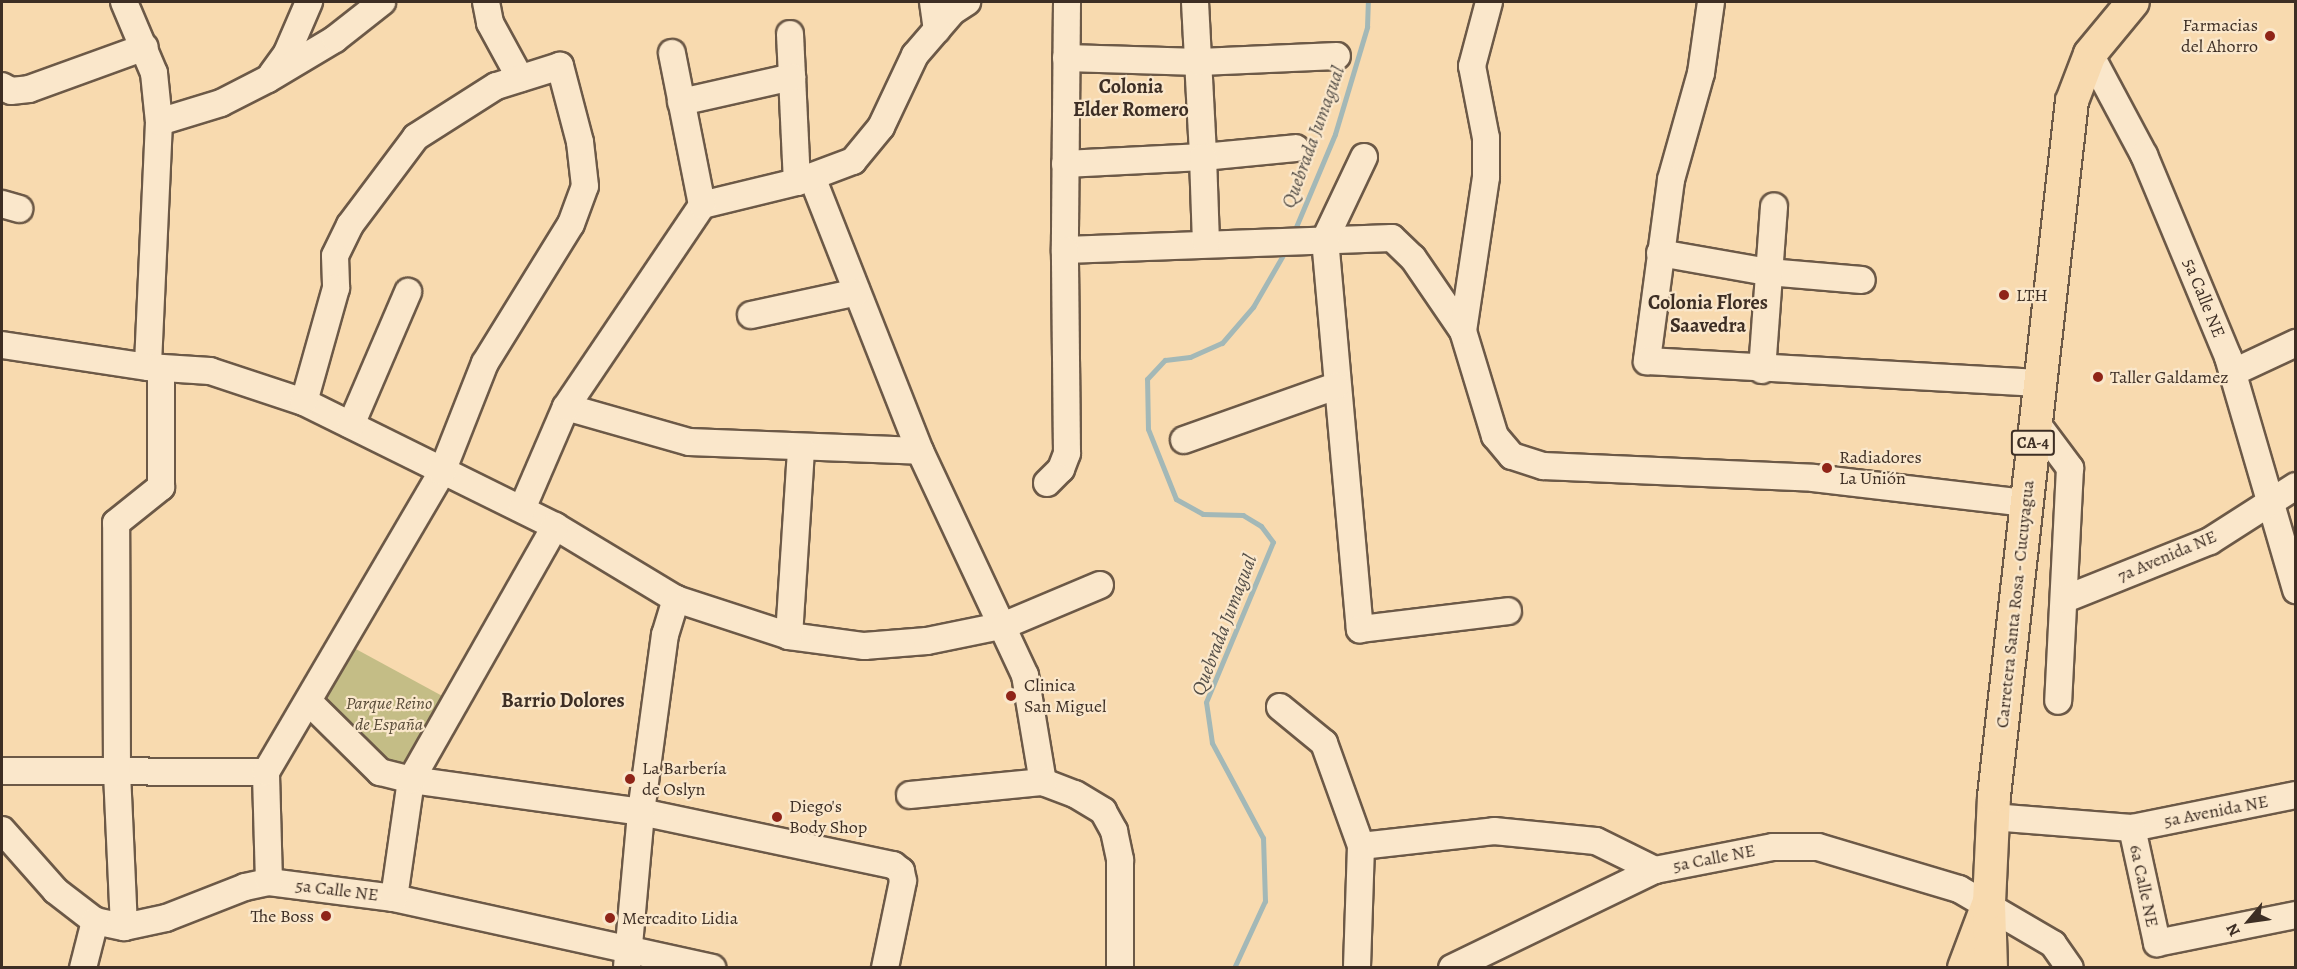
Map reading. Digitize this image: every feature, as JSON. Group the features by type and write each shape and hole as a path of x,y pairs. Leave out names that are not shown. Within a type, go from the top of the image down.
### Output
{"main road":[{"name":"Carretera Santa Rosa - Cucuyagua","path":"1989,903 1992,817 2072,101 2090,54 2133,2"},
{"name":"CA-4","path":"1964,968 1989,903"},
{"name":"CA-4","path":"1989,903 1991,968"}],"street":[{"path":"124,2 145,47 154,73 159,122 154,368 161,487 116,523 117,773 124,927"},
{"path":"268,79 287,53 309,2"},
{"path":"159,122 221,103 268,79 335,39 382,2"},
{"path":"486,2 490,23 520,78"},
{"path":"933,2 937,30"},
{"path":"522,509 566,407 702,205 804,180 853,161 881,127 915,55 937,30 967,2"},
{"path":"1047,483 1061,469 1067,453 1065,164 1067,2"},
{"path":"1195,2 1200,62 1206,244"},
{"path":"1463,331 1486,177 1486,138 1472,66 1489,2"},
{"path":"1711,2 1701,73 1671,180 1647,361 1762,370 2039,383"},
{"path":"790,34 792,77 804,180 857,292 920,451 1005,625 1025,675 1043,782"},
{"path":"2,86 11,91 28,89 145,47"},
{"path":"672,53 702,205"},
{"name":"5a Calle NE","path":"2090,54 2144,155 2232,373 2272,501 2295,590"},
{"path":"1066,58 1200,62 1337,56"},
{"path":"269,882 266,772 442,472 485,363 571,224 585,186 580,142 561,66 496,86 416,137 350,225 335,256 336,288 304,402"},
{"path":"681,102 792,77"},
{"path":"1065,164 1203,158 1296,148"},
{"path":"1364,157 1315,240 1336,386 1360,629 1508,611"},
{"path":"1762,370 1774,206"},
{"path":"1065,250 1392,238 1413,258 1463,331 1495,436 1512,456 1543,466 1813,478 2027,503"},
{"path":"1660,254 1768,272 1862,280"},
{"path":"351,425 408,292"},
{"path":"751,315 857,292"},
{"path":"2232,373 2295,344"},
{"path":"2,345 154,368 210,371 304,402 555,526 676,599 789,636 864,646 927,641 1005,625 1100,585"},
{"path":"1184,440 1336,386"},
{"path":"566,407 689,442 920,451"},
{"path":"2035,421 2070,468 2058,701"},
{"path":"789,636 801,448"},
{"name":"7a Avenida NE","path":"2065,599 2210,541 2295,486"},
{"path":"394,897 411,780 555,526"},
{"path":"627,959 641,812 665,635 676,599"},
{"path":"309,702 380,772 411,780 641,812 893,866 901,871 903,881 885,968"},
{"path":"1280,707 1324,743 1361,846 1357,968"},
{"path":"2,771 266,772"},
{"path":"910,795 1043,782 1075,794 1103,811 1114,831 1120,860 1119,968"},
{"name":"5a Avenida NE","path":"1992,817 2132,828 2295,795"},
{"name":"6a Calle NE","path":"2132,828 2157,943 2295,915"},
{"name":"5a Calle NE","path":"2,830 56,891 95,921 124,927 166,918 245,887 269,882 394,897 627,959 712,968"},
{"path":"1361,846 1494,831 1596,841 1655,870"},
{"name":"5a Calle NE","path":"1452,968 1655,870 1773,847 1818,847 1937,881 1989,903"},
{"path":"1989,903 2053,944 2070,968"},
{"path":"83,968 95,921"}],"green space":[{"name":"Parque Reino de España","path":"354,648 446,698 409,768 381,765 319,703"}],"waterway":[{"name":"Quebrada Jumagual","path":"1293,234 1335,134 1367,27 1368,2"},
{"name":"Quebrada Jumagual","path":"1234,968 1265,901 1263,838 1212,743 1206,702 1273,542 1261,526 1243,515 1203,514 1176,499 1148,429 1147,379 1165,360 1190,357 1222,343 1253,307 1287,248"}],"place":[{"name":"Farmacias del Ahorro","path":"2270,36"},
{"name":"LTH","path":"2004,295"},
{"name":"Taller Galdamez","path":"2098,377"},
{"name":"Radiadores La Unión","path":"1827,468"},
{"name":"Clinica San Miguel","path":"1011,696"},
{"name":"La Barbería de Oslyn","path":"630,779"},
{"name":"Diego's Body Shop","path":"777,817"},
{"name":"The Boss","path":"326,916"},
{"name":"Mercadito Lidia","path":"610,918"}],"district":[{"name":"Colonia Elder Romero","path":"1131,98"},
{"name":"Colonia Flores Saavedra","path":"1708,314"},
{"name":"Barrio Dolores","path":"563,700"}]}
